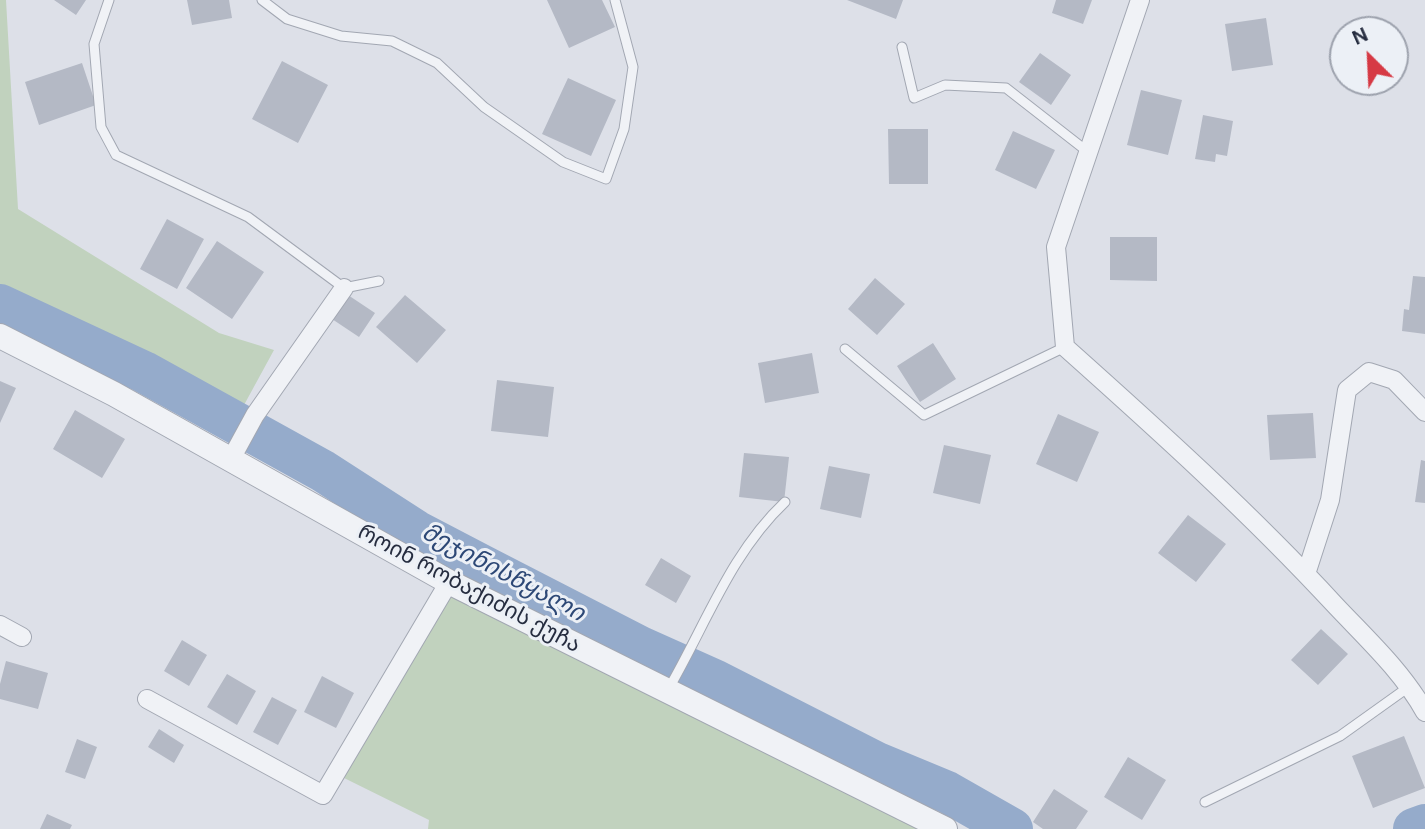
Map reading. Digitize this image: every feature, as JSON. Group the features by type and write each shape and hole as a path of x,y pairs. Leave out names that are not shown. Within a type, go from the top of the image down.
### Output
{"street":[{"path":"1140,0 1056,247 1065,347 1188,457 1418,680 1425,712"},
{"path":"234,454 255,415 344,288"},
{"name":"როინ რობაქიძის ქუჩა","path":"0,336 234,454 449,582 671,684 945,829"},
{"path":"1306,574 1330,500 1347,390 1369,372 1394,380 1425,412"},
{"path":"147,699 323,795 449,582"},
{"path":"0,625 22,637"}],"lane":[{"path":"109,0 94,44 101,127 116,155 248,217 344,288 379,281"},
{"path":"262,0 287,19 341,36 392,41 437,63 484,107 563,162 606,179 624,129 633,67 615,0"},
{"path":"902,47 914,98 945,85 1006,88 1088,152"},
{"path":"845,349 924,415 1065,347"},
{"path":"671,684 725,581 761,524 785,502"},
{"path":"1205,802 1340,736 1418,680"}],"green space":[{"path":"0,0 6,0 18,209 219,333 274,350 238,416 0,293"},
{"path":"449,582 945,829 428,829 429,820 336,774"}],"building":[{"path":"54,0 86,0 76,15"},
{"path":"187,0 229,0 232,18 192,25"},
{"path":"547,0 602,0 615,27 569,48"},
{"path":"847,0 903,0 896,19"},
{"path":"1056,0 1092,0 1083,24 1052,13"},
{"path":"1266,18 1273,65 1232,71 1225,24"},
{"path":"1040,53 1071,75 1051,105 1019,82"},
{"path":"282,61 328,85 298,143 252,119"},
{"path":"82,63 96,105 39,125 25,82"},
{"path":"568,78 616,100 591,156 542,134"},
{"path":"1141,90 1182,100 1168,155 1127,145"},
{"path":"1203,115 1233,121 1227,156 1216,154 1215,162 1195,159"},
{"path":"888,129 928,129 928,184 889,184"},
{"path":"1013,131 1055,150 1036,189 995,170"},
{"path":"167,219 204,239 177,289 140,269"},
{"path":"1110,237 1157,237 1157,281 1110,280"},
{"path":"217,241 264,272 232,319 186,288"},
{"path":"1413,276 1425,277 1425,334 1402,331 1404,309 1409,310"},
{"path":"875,278 905,304 877,335 848,309"},
{"path":"348,295 375,313 359,337 332,319"},
{"path":"405,295 446,330 417,363 376,327"},
{"path":"933,343 956,379 920,402 897,366"},
{"path":"812,353 819,393 765,403 758,363"},
{"path":"497,380 554,387 548,437 491,431"},
{"path":"0,381 16,388 0,423"},
{"path":"75,410 125,439 102,478 53,449"},
{"path":"1313,413 1316,458 1270,460 1267,415"},
{"path":"1058,414 1099,432 1077,482 1036,464"},
{"path":"944,445 991,455 980,504 933,493"},
{"path":"744,453 789,457 784,502 739,497"},
{"path":"1421,460 1425,461 1425,503 1415,502"},
{"path":"829,466 870,474 861,518 820,509"},
{"path":"1188,515 1226,544 1196,582 1158,553"},
{"path":"661,558 691,576 676,603 645,585"},
{"path":"1321,629 1348,654 1318,685 1291,660"},
{"path":"182,640 207,655 189,686 164,671"},
{"path":"6,661 48,673 38,709 0,699"},
{"path":"227,674 256,691 237,725 207,707"},
{"path":"322,676 354,693 336,728 304,712"},
{"path":"272,697 297,710 278,745 253,732"},
{"path":"159,729 184,745 174,763 148,747"},
{"path":"1404,736 1425,788 1373,808 1352,756"},
{"path":"77,739 97,747 85,779 65,772"},
{"path":"1128,757 1166,780 1142,820 1104,797"},
{"path":"1054,789 1088,811 1076,829 1043,829 1033,822"},
{"path":"47,814 72,825 70,829 40,829"}],"waterway":[{"name":"მეჯინისწყალი","path":"0,305 144,372 323,471 416,531 483,566 877,763 947,792 1012,829"},
{"name":"მეჯინისწყალი","path":"1414,829 1425,825"}]}
